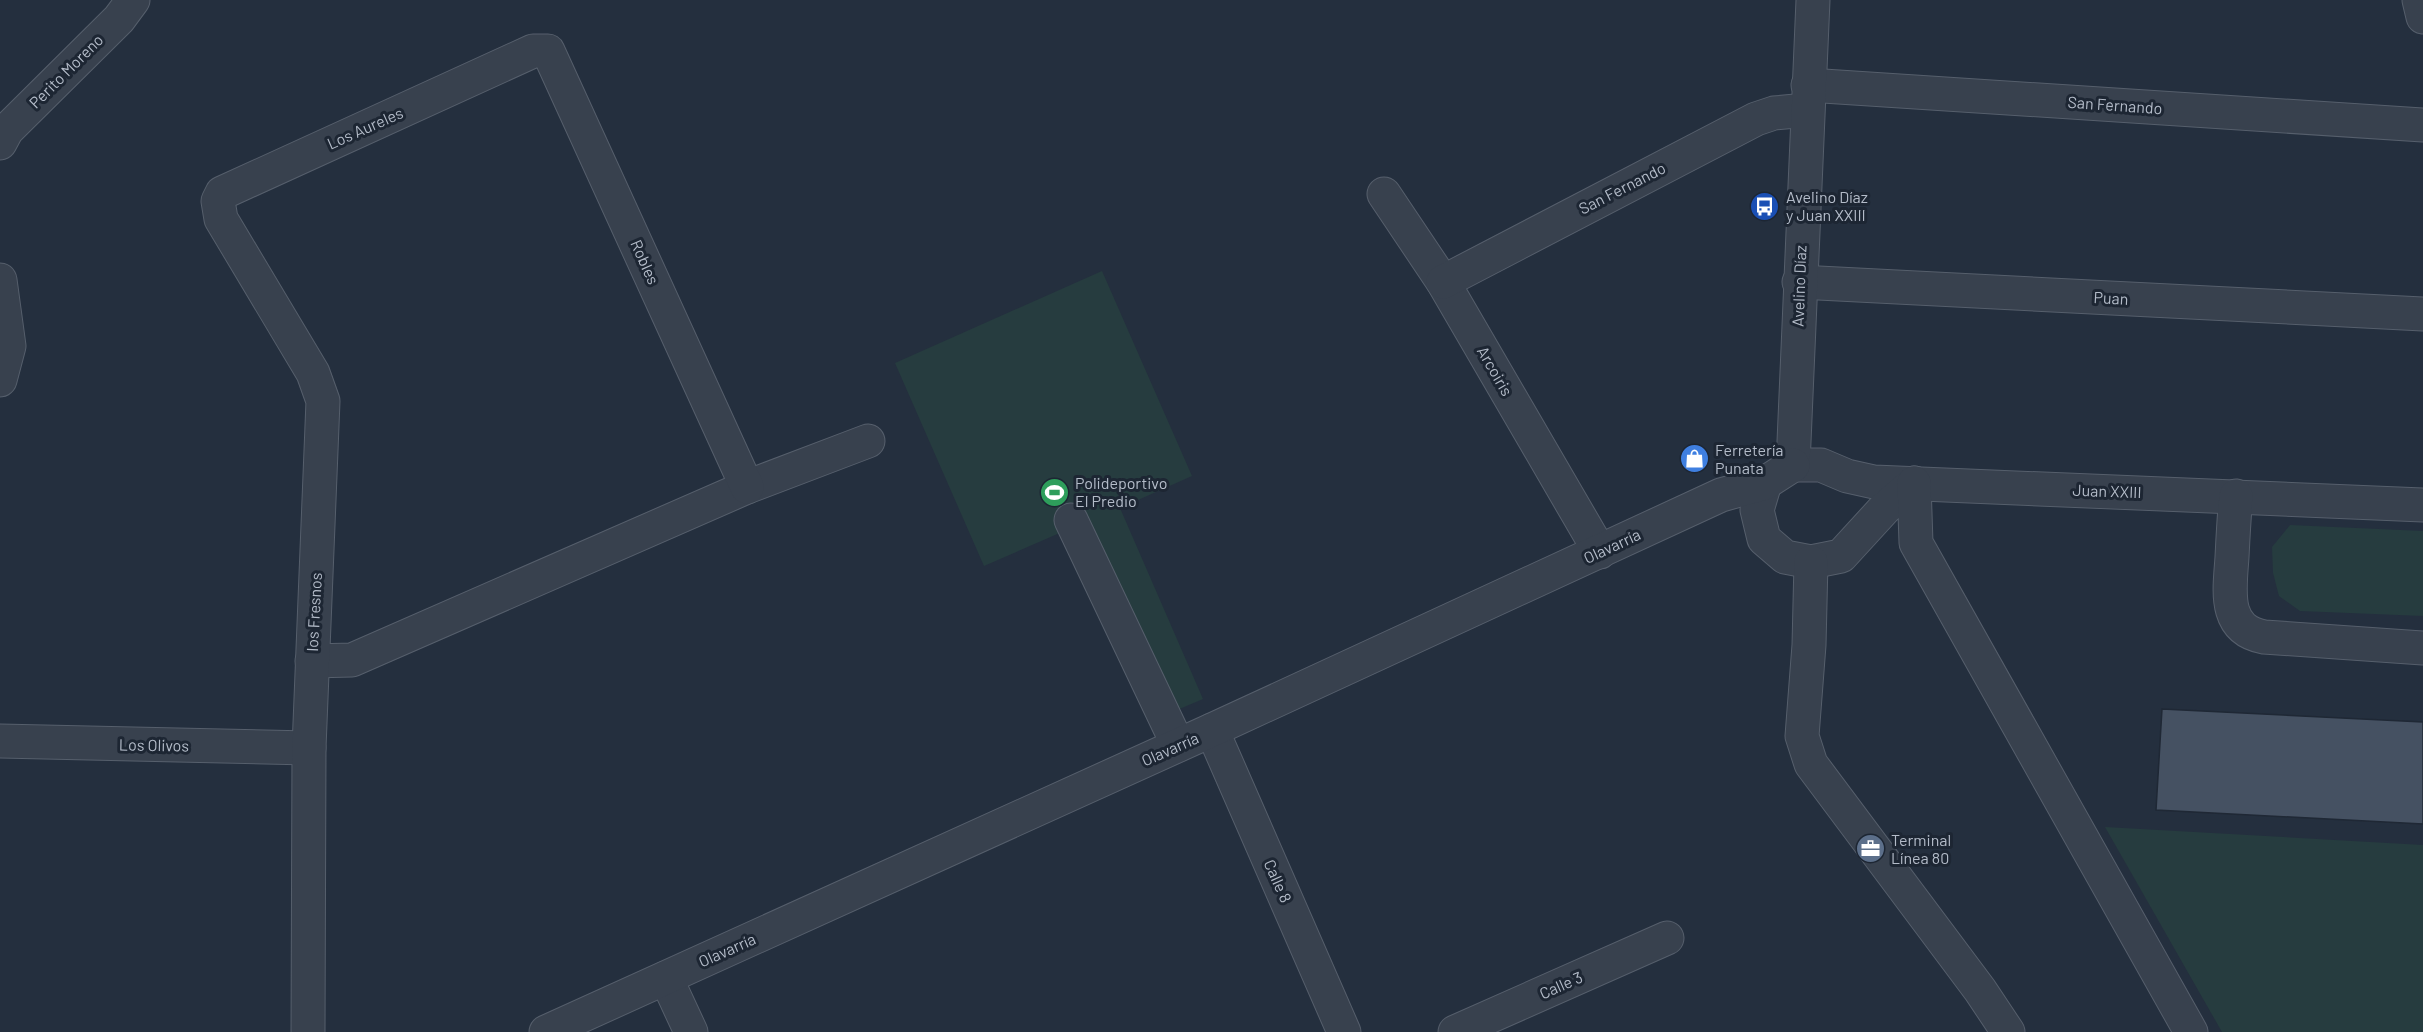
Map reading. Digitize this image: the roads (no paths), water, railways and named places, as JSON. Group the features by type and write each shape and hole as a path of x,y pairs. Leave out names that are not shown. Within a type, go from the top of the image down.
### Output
{"street":[{"name":"Perito Moreno","path":"0,143 7,130 119,19 133,0"},
{"name":"Avelino Díaz","path":"1793,465 1799,282 1813,0"},
{"path":"2419,0 2423,16"},
{"name":"Los Aureles","path":"220,219 218,201 222,193 533,51"},
{"name":"Robles","path":"533,51 548,51 555,63 747,487"},
{"name":"San Fernando","path":"1443,282 1756,119 1807,97 2423,124"},
{"name":"Arcoiris","path":"1384,194 1443,282 1600,552"},
{"name":"los Fresnos","path":"220,219 313,373 323,401 309,748 308,1032"},
{"path":"0,280 9,346 0,380"},
{"name":"Puan","path":"1799,282 2423,314"},
{"path":"312,661 352,660 747,487 868,441"},
{"name":"Olavarría","path":"546,1032 1212,730 1721,495 1765,483 1793,465"},
{"name":"Juan XXIII","path":"1793,465 1821,465 1847,476 1874,482 2423,505"},
{"path":"1847,476 1864,492 1868,515 1860,537"},
{"path":"1765,483 1757,510 1764,539 1785,557 1811,562 1842,556 1885,508 1914,483"},
{"path":"1914,483 1916,543 2191,1032"},
{"path":"2236,496 2229,598 2234,616 2241,627 2253,635 2264,637 2423,648"},
{"path":"1071,520 1178,745"},
{"path":"1811,562 1809,645 1802,736 1811,764 1980,990 2008,1032"},
{"name":"Calle 8","path":"1212,730 1344,1032"},
{"name":"Los Olivos","path":"0,741 309,748"},
{"name":"Calle 3","path":"1455,1032 1666,938"},
{"path":"666,978 691,1032"}],"place":[{"name":"Avelino Díaz y Juan XXIII","path":"1765,206"},
{"name":"Ferretería Punata","path":"1694,459"},
{"name":"Polideportivo El Predio","path":"1054,492"},
{"name":"Terminal Línea 80","path":"1870,849"}]}
